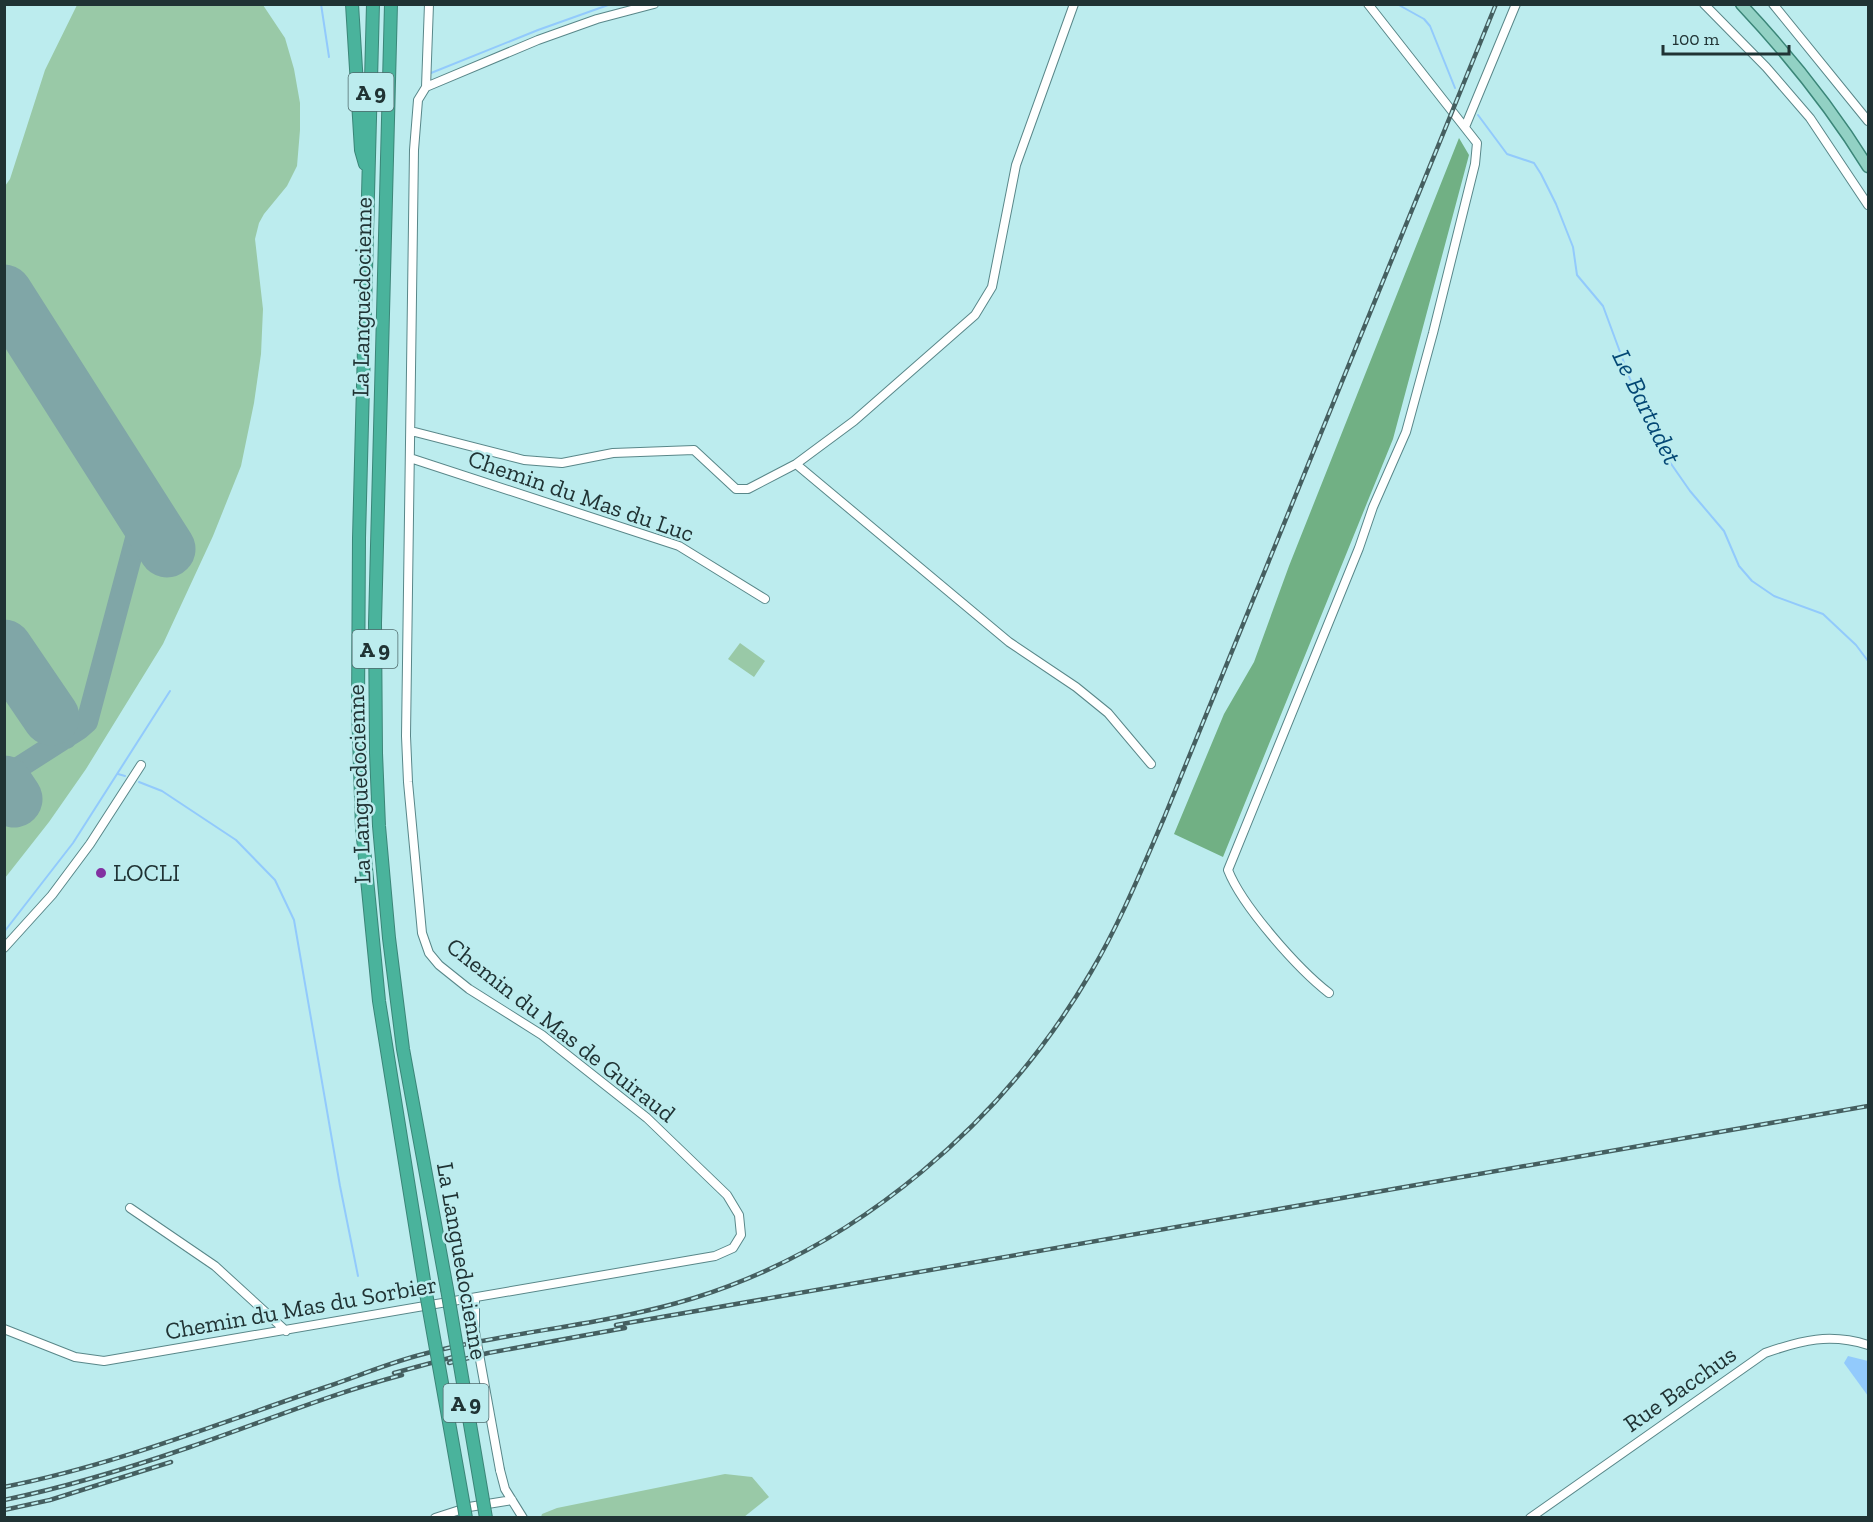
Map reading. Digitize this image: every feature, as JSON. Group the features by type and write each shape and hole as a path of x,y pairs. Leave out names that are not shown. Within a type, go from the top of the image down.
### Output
{"highway":[{"path":"352,4 361,150 368,179"},
{"name":"La Languedocienne","path":"373,4 359,538 358,730 362,828 380,1011 426,1293 466,1518"},
{"name":"La Languedocienne","path":"391,4 376,591 375,709 378,816 389,938 403,1049 486,1518"}],"main road":[{"path":"1740,4 1775,40 1869,167"}],"street":[{"name":"Chemin du Mas de Guiraud","path":"429,4 426,87 418,100 415,126 406,736 422,933 429,953 439,965 469,989 542,1035 646,1118 727,1195 739,1215 741,1235 733,1248 715,1256 475,1299"},
{"path":"426,87 577,26 654,4"},
{"path":"411,431 524,460 562,463 613,453 694,450 736,489 748,489 795,464 854,421 975,315 992,287 1016,165 1074,4"},
{"path":"1329,993 1291,956 1257,915 1234,885 1228,870 1355,559 1373,507 1406,432 1475,164 1477,143 1368,4"},
{"path":"1465,127 1516,4"},
{"path":"1704,4 1766,67 1810,118 1869,205"},
{"path":"1773,4 1869,121"},
{"name":"Chemin du Mas du Luc","path":"410,458 679,546 765,599"},
{"path":"795,464 1009,642 1076,687 1108,712 1151,764"},
{"path":"4,948 51,895 90,844 141,765"},
{"path":"129,1208 215,1266 286,1331"},
{"name":"Chemin du Mas du Sorbier","path":"4,1329 75,1357 104,1361 475,1299 476,1332 500,1470 505,1489 523,1518"},
{"name":"Rue Bacchus","path":"1530,1518 1766,1353 1798,1341 1829,1339 1869,1345"},
{"path":"435,1518 469,1508 512,1500"}],"green space":[{"path":"77,5 263,5 285,38 300,103 300,130 297,166 287,186 264,214 255,239 263,309 261,354 241,466 213,536 163,644 86,769 49,822 5,878 5,186 10,179 45,70"},
{"path":"1459,138 1469,155 1393,439 1223,857 1174,834 1224,714 1254,662 1289,566"},
{"path":"740,643 765,661 754,677 728,659"},
{"path":"725,1474 752,1477 769,1497 744,1517 541,1517 542,1514 557,1508"}],"water":[{"path":"1848,1356 1868,1361 1868,1396 1844,1363"}],"waterway":[{"path":"321,4 329,57"},
{"path":"431,73 538,30 611,4"},
{"name":"Le Bartadet","path":"1397,4 1424,19 1430,26 1455,88"},
{"name":"Le Bartadet","path":"1478,115 1507,154 1534,163 1541,174 1573,247 1577,275 1603,306 1630,379 1646,404 1667,458 1690,491 1724,531 1739,566 1752,581 1774,596 1823,614 1856,645 1868,661"},
{"path":"4,932 73,843 170,691"},
{"path":"118,774 125,776"},
{"path":"139,782 162,791 236,840 275,880 294,920 358,1276"}],"taxiway":[{"path":"4,777 87,722 143,512"},
{"path":"51,717 66,738"}],"runway":[{"path":"4,293 167,549"},
{"path":"4,648 51,717"},
{"path":"4,784 14,799"}],"railway":[{"path":"4,1487 128,1455 416,1356 486,1340 660,1308 694,1298 755,1275 814,1246 869,1211 922,1171 971,1127 1016,1078 1056,1026 1091,972 1121,916 1164,818 1496,4"},
{"path":"616,1325 1868,1106"},
{"path":"449,1363 488,1353 625,1328"},
{"path":"394,1373 457,1356"},
{"path":"4,1500 74,1483 144,1462 322,1400 402,1375"},
{"path":"4,1510 50,1500 171,1462"}],"place":[{"name":"LOCLI","path":"101,873"}]}
